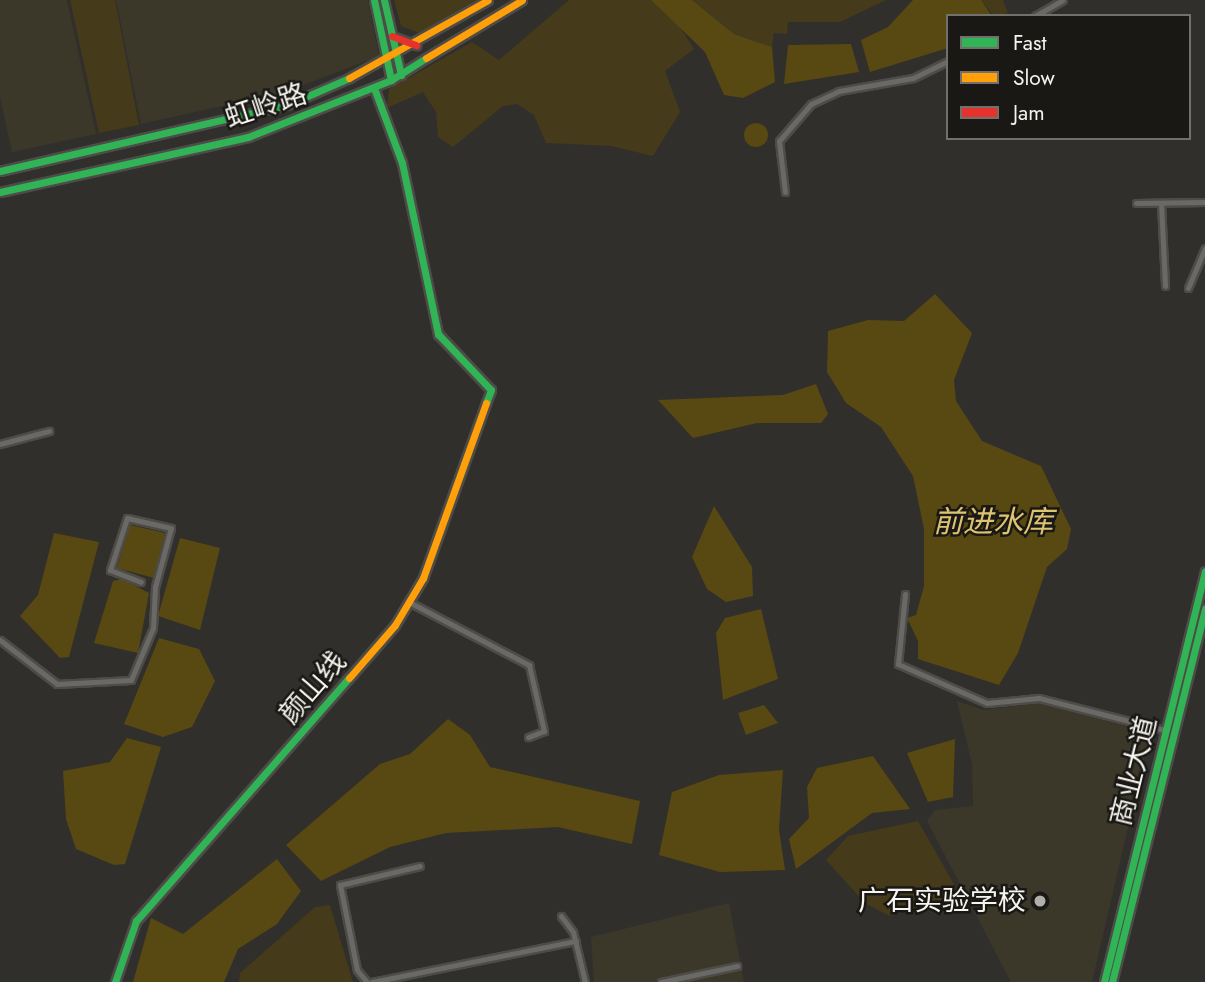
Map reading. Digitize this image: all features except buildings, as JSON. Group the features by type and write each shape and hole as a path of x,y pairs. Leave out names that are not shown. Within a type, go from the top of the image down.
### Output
{"main road":[{"path":"374,0 391,80"},
{"path":"384,0 401,75"},
{"name":"虹岭路","path":"0,171 287,105 386,62 488,0"},
{"name":"虹岭路","path":"0,192 248,137 401,75 522,0"},
{"path":"392,36 416,45"},
{"name":"颜山线","path":"115,982 136,921 409,601 423,578 491,390 438,334 402,163 374,88"},
{"name":"商业大道","path":"1104,982 1205,570"},
{"name":"商业大道","path":"1112,982 1205,608"}],"street":[{"path":"1038,14 1063,0"},
{"path":"785,192 779,141 801,112 839,90 913,78 946,62"},
{"path":"1136,203 1205,202"},
{"path":"1161,203 1166,286"},
{"path":"1188,288 1205,248"},
{"path":"0,444 49,432"},
{"path":"0,640 57,684 131,680 153,628 155,587 170,528 127,518 110,570 141,582"},
{"path":"905,594 898,664 987,703 1039,698 1165,730"},
{"path":"409,601 529,665 544,731 528,737"},
{"path":"420,866 340,885 357,970 369,982 576,942"},
{"path":"561,916 576,942 584,982"},
{"path":"661,982 737,966"}],"shaded area":[{"path":"0,0 67,0 96,134 12,152 0,97"},
{"path":"70,0 115,0 139,125 99,133"},
{"path":"116,0 368,0 379,56 285,92 141,124"},
{"path":"394,0 476,0 419,33 401,26"},
{"path":"569,0 651,0 674,18 694,49 665,71 680,112 653,156 611,146 546,143 534,115 517,104 503,106 453,147 438,137 436,112 423,92 387,108 389,89 472,42 499,60"},
{"path":"692,0 886,0 840,22 788,22 787,34 774,33 772,47 734,34"},
{"path":"981,0 1003,0 1008,13 992,14"},
{"name":"广石实验学校","path":"957,701 983,710 1040,703 1150,733 1092,982 1011,982 927,821 935,810 973,806 972,764"},
{"path":"918,821 964,902 959,907 927,904 890,916 866,904 826,860 848,836"},
{"path":"729,903 744,982 594,982 591,937"},
{"path":"330,905 353,982 239,982 240,973 315,907"}],"water":[{"path":"651,0 692,0 734,34 772,47 775,82 743,98 724,95 705,52"},
{"path":"913,0 981,0 991,14 946,14 946,49 870,72 861,40 888,27"},
{"path":"851,44 859,72 784,84 788,45"},
{"path":"756,123 767,130 768,135 761,146 756,147 745,140 744,135 751,124"},
{"name":"前进水库","path":"935,294 972,333 954,380 956,401 982,441 1041,466 1071,529 1067,549 1047,567 1018,653 999,685 918,659 918,641 907,618 916,615 924,586 924,529 913,476 881,427 846,403 827,372 828,331 868,320 904,321"},
{"path":"816,384 828,414 821,423 757,423 693,438 658,400 783,395"},
{"path":"714,506 752,567 753,596 726,602 707,589 692,557"},
{"path":"130,525 165,533 154,578 117,568"},
{"path":"54,533 99,542 69,657 60,658 20,616 38,595"},
{"path":"180,538 220,548 200,630 158,616"},
{"path":"122,579 149,593 138,653 94,643 113,581"},
{"path":"761,609 778,679 723,700 716,633 725,618"},
{"path":"159,638 199,649 215,681 192,727 163,737 124,724"},
{"path":"764,705 778,723 746,735 738,713"},
{"path":"448,719 470,735 490,767 640,801 632,844 558,827 446,833 390,847 321,881 286,845 380,764 410,754"},
{"path":"127,738 161,747 125,864 114,865 76,849 66,819 63,771 110,762"},
{"path":"955,739 953,797 928,802 907,753"},
{"path":"873,756 910,809 872,813 796,869 789,839 809,818 807,787 817,768"},
{"path":"783,770 779,830 785,870 720,872 659,855 672,792 719,775"},
{"path":"277,859 301,891 277,924 238,949 224,982 133,982 151,918 183,934"}],"traffic: fast":[{"path":"374,0 391,80"},
{"path":"384,0 401,75"},
{"path":"0,192 248,137 391,80 426,58"},
{"path":"0,171 287,105 349,78"},
{"path":"374,88 402,163 438,334 491,390 486,403"},
{"path":"1104,982 1205,571"},
{"path":"1112,982 1205,608"},
{"path":"115,982 136,921 349,678"}],"traffic: slow":[{"path":"349,78 488,0"},
{"path":"426,58 522,0"},
{"path":"349,678 395,625 423,578 486,403"}],"traffic: jam":[{"path":"392,36 416,45"}],"place":[{"name":"广石实验学校","path":"1040,901"}]}
